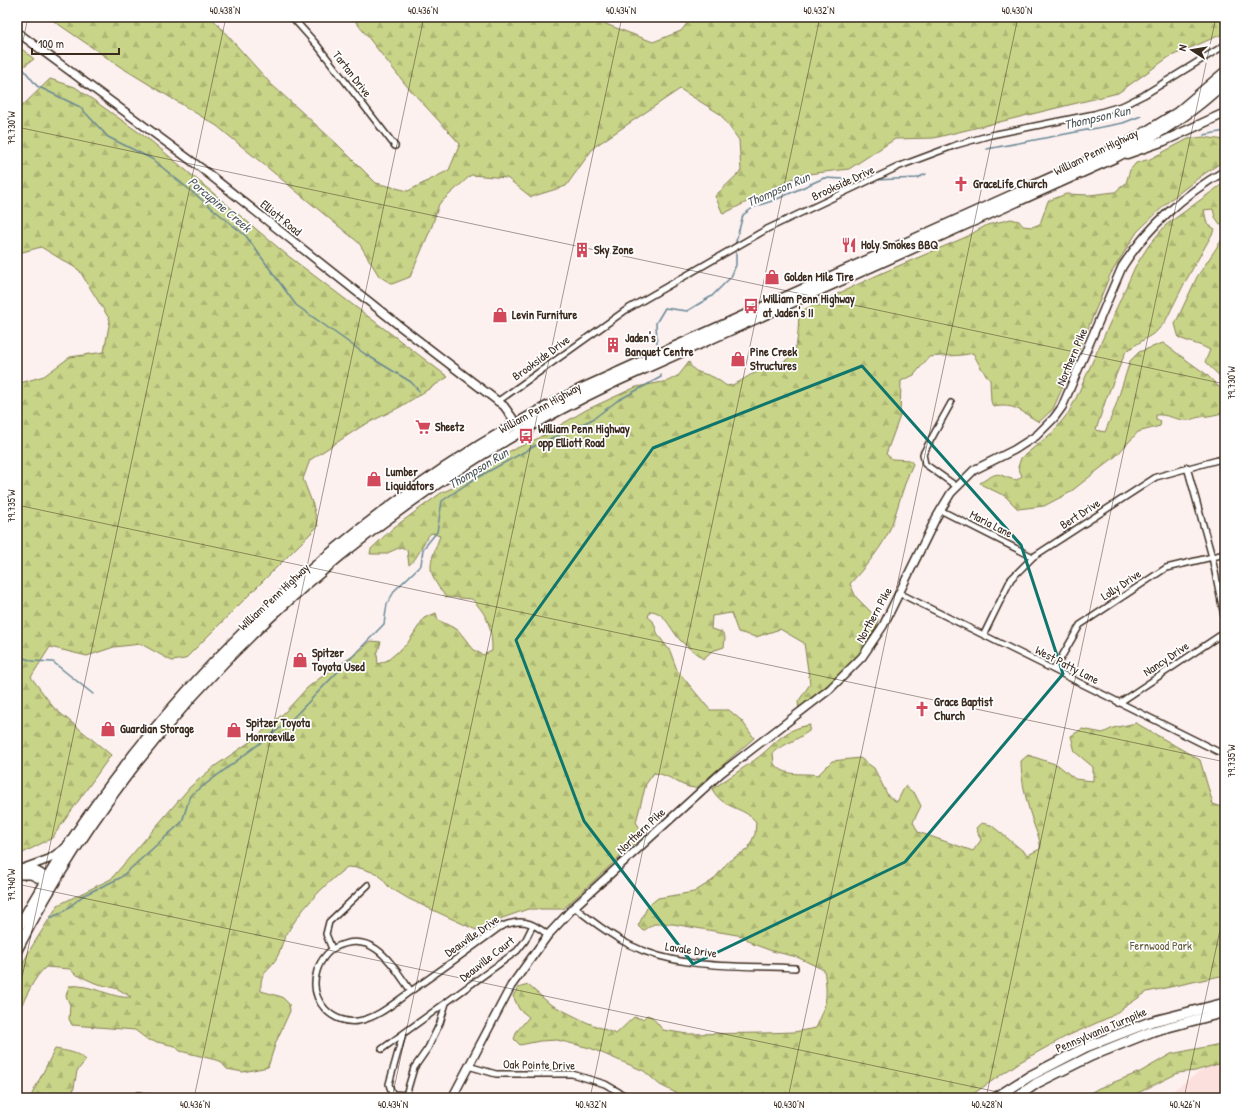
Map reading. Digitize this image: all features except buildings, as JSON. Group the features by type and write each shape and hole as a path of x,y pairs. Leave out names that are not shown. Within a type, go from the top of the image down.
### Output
{"highway":[{"name":"William Penn Highway","path":"17,930 66,847 100,797 131,758 213,664 280,597 327,556 404,496 516,423 555,402 614,374 1120,148 1172,116 1225,72"},
{"name":"William Penn Highway","path":"17,950 54,885 88,831 140,760 203,686 262,624 326,566 373,529 459,470 521,432 611,384 1100,164 1139,145 1170,126 1195,108 1225,82"},
{"name":"Pennsylvania Turnpike","path":"995,1098 1030,1076 1086,1047 1150,1022 1225,1003"},
{"name":"Pennsylvania Turnpike","path":"1014,1098 1037,1083 1105,1050 1153,1031 1225,1012"}],"main road":[{"name":"Elliott Road","path":"17,32 201,168 497,402 509,412 521,432"},
{"path":"1214,82 1225,68"},
{"path":"1100,164 1164,141 1225,113"},
{"name":"Northern Pike","path":"452,1098 511,986 548,935 574,907 721,773 842,679 862,657 876,639 940,510 956,486 974,470 1026,443 1054,418 1072,386 1122,267 1134,248 1174,207 1225,171"},
{"path":"20,869 49,859 66,847"},
{"path":"20,869 32,869 54,885"},
{"path":"17,875 31,874 46,880"}],"street":[{"name":"Tartan Drive","path":"292,17 317,44 395,146"},
{"name":"Brookside Drive","path":"497,402 626,310 767,229 900,166 972,140 1114,109 1144,95 1225,45"},
{"path":"951,403 923,454 925,464 956,486"},
{"name":"Bert Drive","path":"984,634 1011,579 1033,557 1156,477 1187,467 1225,458"},
{"path":"1187,467 1212,557 1225,621"},
{"name":"Maria Lane","path":"940,510 1033,557"},
{"name":"Lolly Drive","path":"1054,670 1080,625 1166,568 1225,554"},
{"name":"West Patty Lane","path":"899,594 984,634 1225,755"},
{"name":"Nancy Drive","path":"1119,703 1225,632"},
{"path":"368,885 329,922 326,934 332,949 346,942 362,943 376,948 388,959 411,991"},
{"name":"Lavale Drive","path":"574,907 602,928 629,945 675,961 795,968"},
{"name":"Deauville Drive","path":"332,949 323,958 319,966 315,984 320,1003 334,1017 350,1021 369,1018 384,1010 500,927 518,921 533,925 548,935"},
{"name":"Deauville Court","path":"382,1049 517,951 526,941 533,925"},
{"path":"403,1034 389,1084 392,1094 406,1095 414,1068 428,1048 440,1023 446,1003"},
{"name":"Oak Pointe Drive","path":"468,1066 496,1074 572,1074 605,1084 629,1098"},
{"path":"137,1096 152,1098"}],"highlighted area":[{"path":"862,366 1021,545 1063,674 905,862 693,964 584,821 516,640 653,448"}],"shaded area":[{"path":"1225,1054 1225,1098 1162,1098"}],"green space":[{"path":"48,17 211,17 271,84 337,144 376,183 408,191 449,170 460,144 406,85 352,17 597,17 603,23 653,42 681,31 692,17 1225,17 1225,33 1169,57 1118,93 934,138 895,139 849,169 800,175 723,214 715,196 741,171 739,140 720,114 680,89 594,147 566,186 531,197 507,178 471,175 439,204 432,226 410,277 392,284 379,276 359,243 217,126 119,66"},
{"path":"17,45 34,59 17,71"},
{"path":"50,79 75,87 151,141 287,255 448,377 400,407 362,426 310,460 303,479 313,505 318,526 185,659 172,661 141,644 114,647 87,656 50,647 31,677 54,708 111,755 52,838 17,856 17,384 44,376 70,357 104,352 110,320 79,270 41,247 19,253 17,255 17,111"},
{"path":"1203,137 1225,140 1225,160 1170,200 1137,232 1110,275 1053,409 1039,422 1013,407 993,407 991,401 990,380 981,368 973,353 929,357 914,375 901,381 900,416 886,454 892,459 910,460 913,464 892,524 884,541 874,556 850,584 856,597 878,619 875,630 869,642 859,655 833,680 799,708 798,702 810,684 804,643 780,629 756,637 738,632 731,613 712,616 711,629 722,632 725,637 724,647 712,651 703,659 677,637 660,614 650,611 648,617 653,621 658,635 670,651 677,670 710,710 729,710 742,721 754,738 696,788 685,786 665,776 654,773 646,784 636,822 644,835 563,909 528,909 497,920 476,930 409,899 389,887 378,874 360,868 347,867 320,891 297,918 284,939 279,954 273,964 263,975 261,991 282,997 289,1004 290,1011 276,1042 268,1067 243,1072 227,1069 220,1061 180,1051 175,1046 148,1040 135,1030 72,1025 69,1019 70,1005 66,996 69,986 85,987 118,996 131,997 118,989 95,983 75,974 70,969 46,967 41,971 33,982 17,1013 17,975 31,948 58,905 111,879 190,787 215,766 254,739 285,712 307,688 356,654 371,641 381,642 377,654 378,664 388,660 407,644 424,618 436,613 438,620 458,630 474,650 483,655 492,651 490,628 482,611 472,599 446,597 439,588 432,574 431,568 433,554 440,536 431,533 409,565 407,550 401,547 385,554 370,554 371,549 393,528 441,493 459,485 510,451 533,441 586,410 636,387 668,381 679,375 689,362 696,371 709,375 727,386 735,384 751,375 780,364 792,354 796,348 799,312 882,273 966,237 987,225 1011,219 1019,221 1023,226 1032,227 1040,224 1048,201 1066,194 1089,195 1115,192 1126,183 1130,170 1136,163 1150,159 1188,139"},
{"path":"1225,182 1225,224 1220,224 1215,217 1213,209 1204,210 1207,224 1215,229 1184,284 1165,322 1156,332 1126,351 1106,399 1096,430 1105,432 1115,408 1130,361 1139,352 1163,343 1206,374 1225,393 1225,412 1191,420 1156,415 1156,419 1161,421 1160,426 1138,432 1116,456 1069,493 1044,506 1018,509 1005,496 982,485 980,483 996,474 1017,480 1022,476 1018,467 1021,458 1053,432 1069,412 1135,267 1149,245 1166,225"},
{"path":"1225,235 1225,381 1205,362 1210,350 1179,338 1175,324 1197,277"},
{"name":"Fernwood Park","path":"1136,723 1200,760 1213,804 1225,808 1225,975 1147,992 1110,1017 1065,1037 1020,1062 967,1098 686,1098 660,1085 644,1071 590,1048 557,1040 540,1041 520,1045 514,1039 517,1031 529,1017 519,1009 513,996 518,988 528,985 550,1004 586,1022 616,1034 634,1017 643,1019 647,1015 652,1017 663,1030 687,1034 794,1032 816,1028 826,1000 824,970 797,957 772,951 753,944 743,936 673,924 654,924 643,931 638,926 648,906 658,898 694,892 713,880 729,861 748,849 755,834 756,822 746,813 722,801 712,789 756,759 780,738 793,730 810,725 809,731 773,752 774,764 784,771 794,774 818,775 832,761 860,758 874,768 888,796 897,802 905,786 915,794 921,806 913,822 918,832 973,851 981,840 976,828 981,823 991,825 1028,855 1040,849 1040,845 1025,792 1021,761 1028,755 1058,765 1075,779 1093,781 1093,767 1075,752 1071,736 1082,729 1103,733 1113,728"},
{"path":"1225,1043 1225,1062 1195,1071 1178,1073 1128,1098 1081,1098 1099,1088 1140,1072 1171,1054"},
{"path":"55,1049 68,1051 83,1057 86,1060 77,1071 72,1098 30,1098"}],"waterway":[{"name":"Porcupine Creek","path":"17,61 37,86 80,107 108,137 152,159 246,236 296,305 365,354 411,382 419,391"},
{"name":"Thompson Run","path":"987,149 1123,123 1141,116"},
{"name":"Thompson Run","path":"1204,135 1225,131"},
{"name":"Thompson Run","path":"875,180 917,178 926,174"},
{"name":"Thompson Run","path":"735,245 743,215 754,207 775,200 824,178 865,180"},
{"name":"Thompson Run","path":"657,343 656,323 665,308 687,311 712,296 731,277 736,265 736,249"},
{"name":"Thompson Run","path":"50,918 63,912 84,895 120,878 182,822 190,796 292,719 384,624 387,604 395,590 421,565 423,549 437,532 442,501 471,481 535,446 593,419 617,401 661,377 661,375"},
{"path":"17,656 33,661 53,662 93,694"}],"place":[{"name":"GraceLife Church","path":"961,184"},
{"name":"Holy Smokes BBQ","path":"849,245"},
{"name":"Sky Zone","path":"582,250"},
{"name":"Golden Mile Tire","path":"772,277"},
{"name":"William Penn Highway at Jaden's II","path":"751,306"},
{"name":"Levin Furniture","path":"500,315"},
{"name":"Jaden's Banquet Centre","path":"613,345"},
{"name":"Pine Creek Structures","path":"738,359"},
{"name":"Sheetz","path":"423,427"},
{"name":"William Penn Highway opp Elliott Road","path":"526,436"},
{"name":"Lumber Liquidators","path":"374,479"},
{"name":"Spitzer Toyota Used","path":"300,660"},
{"name":"Grace Baptist Church","path":"922,709"},
{"name":"Guardian Storage","path":"108,729"},
{"name":"Spitzer Toyota Monroeville","path":"234,730"}]}
